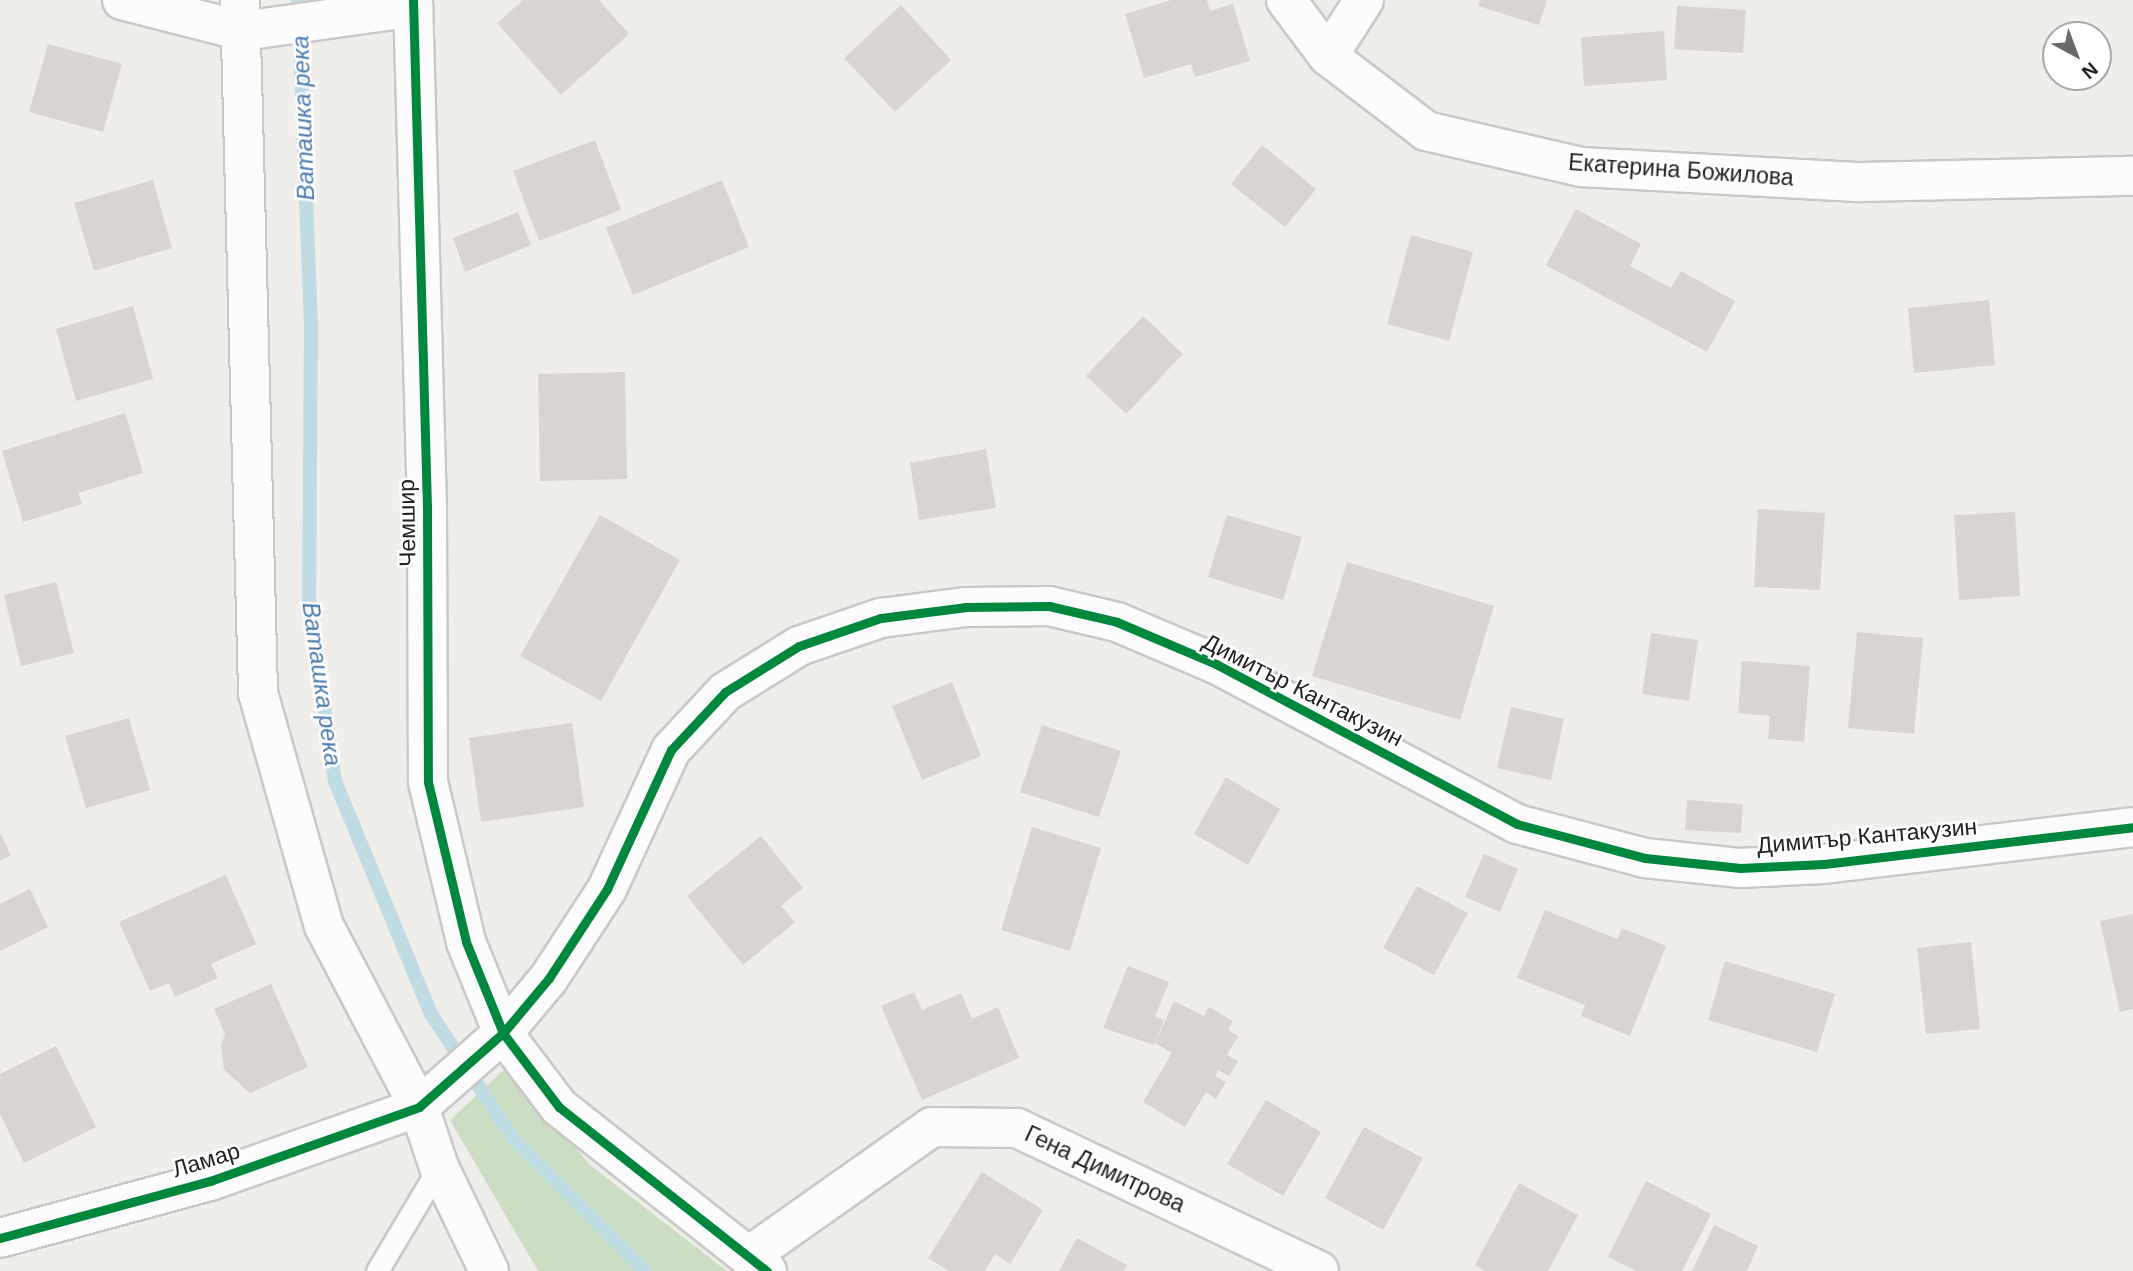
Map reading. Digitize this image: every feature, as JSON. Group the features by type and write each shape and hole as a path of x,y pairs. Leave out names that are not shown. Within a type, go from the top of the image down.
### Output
{"street":[{"path":"122,0 252,19 337,18 413,4"},
{"name":"Екатерина Божилова","path":"1286,0 1328,56 1426,131 1581,167 1861,182 2133,176"},
{"path":"1328,56 1364,0"},
{"name":"Чемшир","path":"413,4 427,507 428,782 466,942 494,1040 559,1107 758,1264"},
{"path":"252,19 258,693 324,926 429,1098 439,1167 489,1271"},
{"name":"Димитър Кантакузин","path":"429,1098 494,1040 549,978 607,889 671,750 725,692 799,646 881,618 966,607 1048,606 1117,622 1216,664 1517,824 1581,845 1645,858 1740,867 1824,864 2133,827"},
{"name":"Ламар","path":"0,1238 210,1181 429,1098"},
{"name":"Гена Димитрова","path":"758,1264 932,1127 1017,1128 1320,1271"}],"lane":[{"path":"377,1271 439,1167"}],"green space":[{"path":"507,1067 590,1165 727,1271 538,1271 450,1120"}],"building":[{"path":"523,0 599,0 629,34 561,95 497,23"},
{"path":"1171,0 1207,0 1210,11 1233,4 1250,61 1195,77 1191,64 1144,78 1125,14"},
{"path":"1480,0 1547,0 1539,25 1478,6"},
{"path":"901,5 951,60 895,112 844,58"},
{"path":"1677,6 1746,10 1743,53 1674,49"},
{"path":"1664,31 1667,80 1584,86 1581,37"},
{"path":"48,44 122,64 103,132 29,112"},
{"path":"595,140 621,210 539,241 513,171"},
{"path":"1262,145 1316,189 1285,227 1231,184"},
{"path":"153,180 172,248 94,271 74,203"},
{"path":"722,180 749,247 633,295 606,228"},
{"path":"1576,209 1641,244 1630,266 1671,288 1681,271 1735,301 1707,352 1546,265"},
{"path":"518,212 531,245 465,272 453,238"},
{"path":"1411,235 1473,252 1449,341 1387,324"},
{"path":"1989,300 1995,365 1914,373 1908,308"},
{"path":"133,306 153,379 76,401 56,329"},
{"path":"1143,316 1183,354 1126,414 1086,376"},
{"path":"625,372 627,479 540,481 538,374"},
{"path":"125,413 143,473 78,493 82,504 23,522 2,451"},
{"path":"986,449 996,508 919,520 910,463"},
{"path":"1758,509 1825,513 1820,590 1754,587"},
{"path":"2015,512 2020,596 1959,600 1954,515"},
{"path":"600,515 680,560 601,701 520,656"},
{"path":"1227,515 1302,537 1283,600 1208,577"},
{"path":"1347,562 1494,606 1460,720 1312,676"},
{"path":"56,582 74,653 21,666 4,595"},
{"path":"1857,632 1923,638 1914,734 1848,728"},
{"path":"1651,633 1698,640 1689,701 1642,694"},
{"path":"1742,661 1810,666 1804,742 1768,739 1770,716 1738,713"},
{"path":"952,682 981,756 922,780 892,706"},
{"path":"1511,707 1564,719 1551,780 1497,768"},
{"path":"129,718 150,790 86,808 65,736"},
{"path":"572,723 584,807 481,822 469,738"},
{"path":"1042,725 1121,751 1099,817 1020,792"},
{"path":"1226,777 1280,809 1248,865 1194,834"},
{"path":"1687,800 1743,804 1741,833 1685,830"},
{"path":"1032,827 1101,848 1070,951 1001,930"},
{"path":"0,833 11,855 0,861"},
{"path":"761,836 803,888 781,906 795,922 743,965 687,896"},
{"path":"1484,854 1518,869 1500,912 1465,897"},
{"path":"226,875 256,944 211,964 218,978 175,997 169,983 150,991 119,922"},
{"path":"1417,886 1468,913 1434,975 1383,948"},
{"path":"30,889 48,927 0,951 0,904"},
{"path":"1545,910 1617,939 1622,928 1666,946 1630,1036 1581,1016 1585,1005 1517,978"},
{"path":"2133,914 2133,1009 2120,1012 2100,921"},
{"path":"1971,942 1980,1029 1926,1034 1917,948"},
{"path":"1725,961 1835,994 1817,1052 1708,1020"},
{"path":"1128,966 1169,982 1155,1017 1164,1020 1154,1045 1103,1028"},
{"path":"271,984 308,1067 250,1093 224,1070 221,1046 225,1034 214,1009"},
{"path":"914,992 922,1010 961,993 972,1019 998,1007 1019,1058 922,1100 881,1006"},
{"path":"1174,1001 1204,1016 1209,1007 1233,1021 1228,1030 1238,1036 1227,1055 1238,1061 1229,1076 1218,1070 1215,1076 1226,1082 1216,1099 1206,1092 1185,1127 1143,1102 1172,1053 1155,1043"},
{"path":"56,1046 96,1127 24,1163 0,1114 0,1074"},
{"path":"1266,1100 1321,1132 1283,1196 1227,1164"},
{"path":"1364,1127 1423,1158 1383,1230 1325,1198"},
{"path":"982,1172 1043,1210 1010,1264 995,1254 985,1271 949,1271 928,1258"},
{"path":"1646,1181 1711,1214 1682,1271 1636,1271 1608,1257"},
{"path":"1519,1183 1578,1215 1548,1271 1485,1271 1475,1265"},
{"path":"1714,1225 1758,1246 1747,1271 1692,1271"},
{"path":"1077,1238 1127,1265 1124,1271 1059,1271"}],"waterway":[{"name":"Ваташка река","path":"298,0 311,325 309,605 335,781 431,1014 511,1136 645,1271"}],"cycle path":[{"path":"413,0 427,507 428,782 466,942 503,1033 559,1107 767,1271"},
{"path":"0,1238 210,1181 419,1107 503,1033 549,978 607,889 671,750 725,692 799,646 881,618 966,607 1049,606 1117,622 1216,664 1517,824 1645,858 1740,868 1824,864 2133,827"}]}
